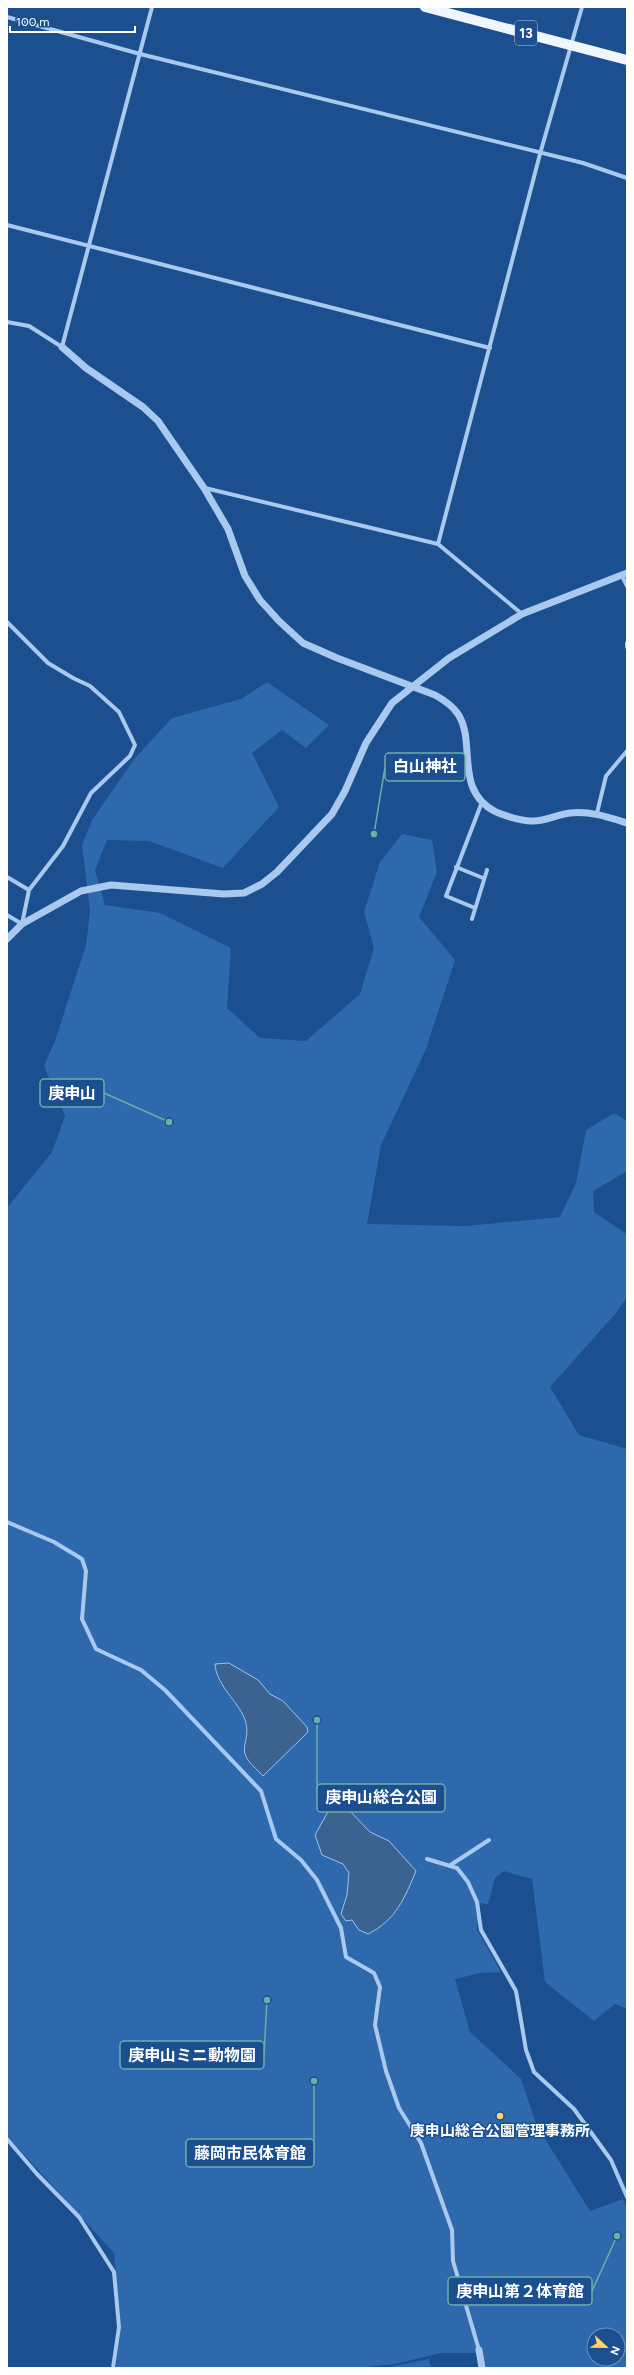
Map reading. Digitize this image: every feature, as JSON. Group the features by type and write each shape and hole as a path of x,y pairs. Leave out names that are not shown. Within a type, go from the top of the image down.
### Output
{"main road":[{"name":"13","path":"425,7 627,60"}],"street":[{"path":"62,347 152,7"},
{"path":"438,544 540,154 582,7"},
{"path":"7,17 140,54 583,164 627,178"},
{"path":"7,225 490,348"},
{"path":"7,322 29,326 62,347 86,368 143,407 158,421 204,488 228,529 245,576 260,600 279,621 303,643 337,658 435,695 449,703 459,715 463,727 473,790 482,802 496,812 532,822 570,813 597,813 627,823"},
{"path":"204,488 438,544 522,614"},
{"path":"7,940 22,924 49,907 81,891 111,884 224,894 244,893 262,884 277,872 332,814 345,792 366,743 384,714 392,703 411,687 449,658 522,614 624,574 627,586"},
{"path":"7,622 48,663 90,686 119,712 135,745 130,756 91,793 63,846 29,890 22,924"},
{"path":"627,642 627,647"},
{"path":"597,813 606,776 627,751"},
{"path":"475,908 446,896 482,802"},
{"path":"456,868 483,878"},
{"path":"472,919 483,878 487,870"},
{"path":"7,876 29,890"},
{"path":"7,915 22,924"},
{"path":"7,1522 54,1542 82,1559 86,1571 82,1619 96,1650 142,1670 165,1690 261,1791 276,1839 301,1860 317,1880 341,1928 346,1957 374,1973 380,1987 375,2025 386,2071 399,2108 421,2142 452,2230 453,2261 479,2350 482,2368"},
{"path":"449,1866 489,1840"},
{"path":"427,1859 456,1868 468,1882 477,1902 481,1930 512,1983 519,2003 526,2050 534,2072 574,2109 611,2160 627,2197"},
{"path":"7,2139 37,2174 79,2217 114,2272 119,2327 113,2368"}],"shaded area":[{"path":"267,682 329,725 306,748 282,730 252,753 279,807 223,868 149,841 107,840 95,870 105,905 160,913 231,948 227,1008 260,1038 306,1041 360,994 374,948 364,912 380,862 402,834 432,840 437,872 419,917 455,960 426,1049 381,1145 367,1224 466,1226 560,1217 576,1183 586,1130 614,1113 627,1121 627,1171 593,1191 594,1212 625,1233 627,1240 627,1297 616,1313 550,1387 579,1435 627,1449 627,2009 615,2004 594,2021 545,1982 532,1879 504,1871 495,1878 488,1904 480,1903 477,1930 501,1972 481,1973 455,1979 470,2032 521,2079 537,2126 590,2211 623,2199 627,2208 627,2368 485,2368 482,2353 441,2353 395,2364 357,2368 116,2368 121,2326 114,2253 7,2136 7,1208 52,1152 65,1116 44,1066 55,1041 86,945 90,911 82,845 92,820 135,758 172,718 241,699"},
{"path":"229,1663 258,1680 270,1694 283,1701 307,1727 308,1732 263,1776 246,1757 244,1750 247,1733 246,1722 243,1715 222,1684 216,1671 215,1664"},
{"path":"336,1791 345,1795 345,1806 370,1832 389,1841 416,1871 398,1908 386,1922 368,1934 359,1930 352,1920 346,1921 341,1914 347,1895 349,1873 343,1864 322,1855 315,1835 329,1810 325,1798"},
{"path":"429,2359 431,2368 384,2368"}],"place":[{"name":"白山神社","path":"374,834"},
{"name":"庚申山","path":"169,1122"},
{"name":"庚申山総合公園","path":"317,1720"},
{"name":"庚申山ミニ動物園","path":"267,2000"},
{"name":"藤岡市民体育館","path":"314,2081"},
{"name":"庚申山総合公園管理事務所","path":"500,2116"},
{"name":"庚申山第２体育館","path":"617,2236"}]}
